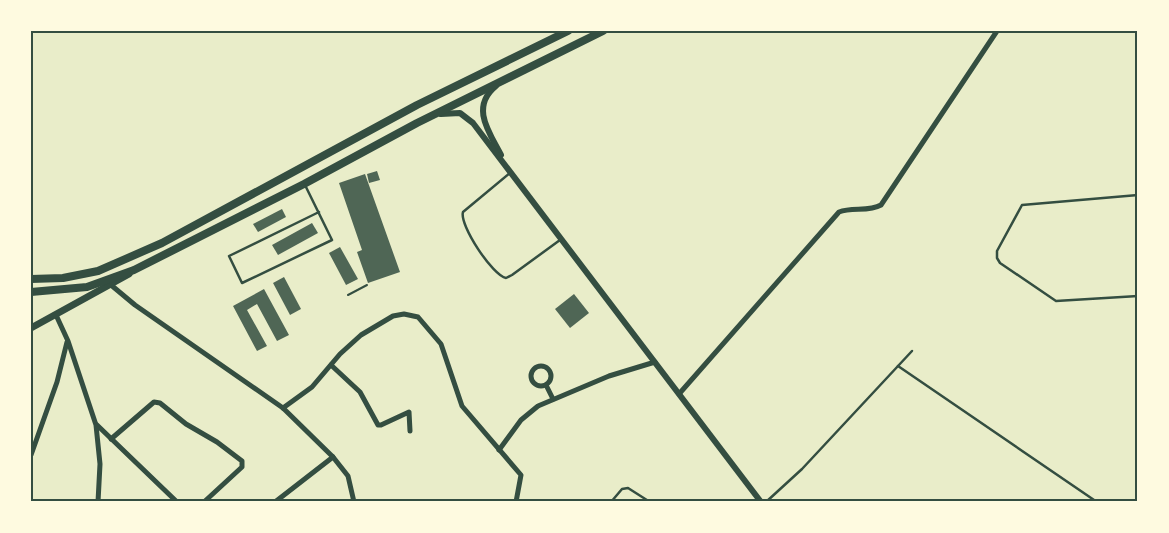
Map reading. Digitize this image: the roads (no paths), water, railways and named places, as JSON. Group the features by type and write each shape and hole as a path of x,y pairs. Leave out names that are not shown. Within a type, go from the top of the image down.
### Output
{"highway":[{"path":"31,278 79,276 118,264 162,243 417,105 568,31"},
{"path":"31,292 87,287 134,270 304,184 417,123 603,31"}],"main road":[{"path":"31,328 111,285 134,270"}],"street":[{"path":"679,394 839,212 845,209 876,208 881,205 997,31"},
{"path":"506,79 489,92 483,105 486,125 509,171"},
{"path":"417,123 445,113 460,113 473,123 761,502"},
{"path":"111,285 135,305 283,408 333,458 348,476 354,502"},
{"path":"283,408 312,387 352,341 393,316 404,314 418,317 441,344 462,406 521,475 516,502"},
{"path":"56,315 68,341 96,425 100,464 98,502"},
{"path":"31,455 57,382 68,341"},
{"path":"499,450 521,420 538,406 654,362"},
{"path":"331,364 360,392 378,425 409,412 410,432"},
{"path":"542,365 550,371 552,376 546,385 535,385 531,380 530,375 536,366 542,365"},
{"path":"546,385 553,399"},
{"path":"111,439 154,402 160,402 186,424 217,442 242,461 242,467 204,502"},
{"path":"96,425 178,502"},
{"path":"275,502 333,458"}],"lane":[{"path":"509,171 462,214 470,236 498,274 506,278 512,275 561,239"},
{"path":"304,184 319,212 332,240 242,284 229,256 319,212"},
{"path":"1138,195 1022,205 997,251 997,258 1000,263 1056,301 1138,296"},
{"path":"766,502 802,470 912,351"},
{"path":"898,366 1097,502"},
{"path":"611,502 622,489 628,488 650,502"}]}
